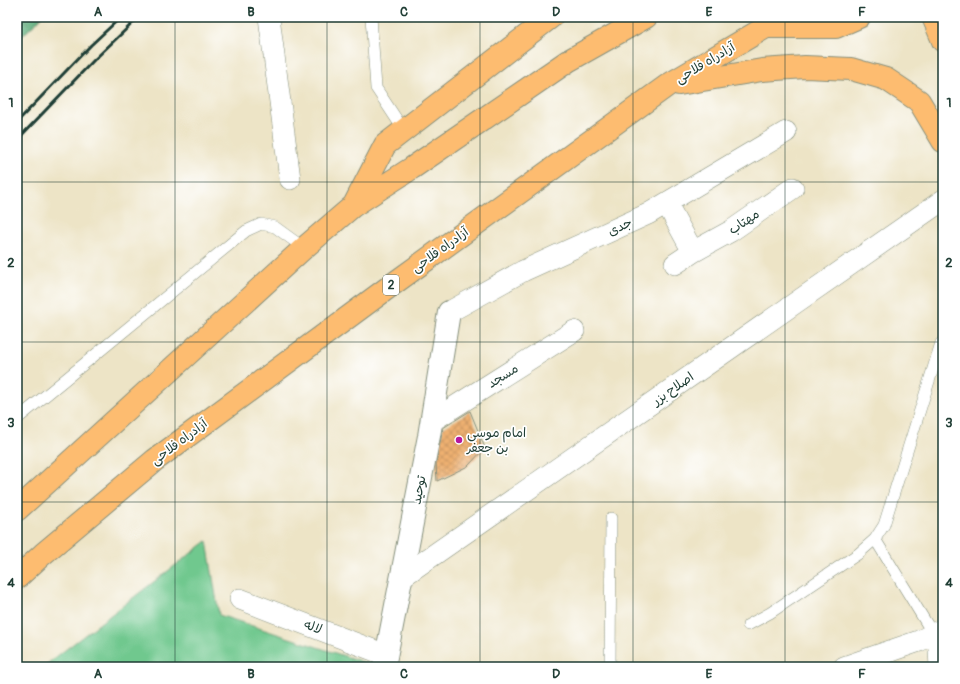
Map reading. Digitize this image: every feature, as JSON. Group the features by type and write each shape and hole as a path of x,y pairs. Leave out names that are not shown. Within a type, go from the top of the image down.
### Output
{"main road":[{"path":"353,206 385,145 403,129 551,17"},
{"path":"17,510 304,248 353,206 568,61 646,17"},
{"path":"774,22 836,27 859,17"},
{"path":"933,17 943,41"},
{"name":"آزادراه فلاحی","path":"17,578 42,554 154,460 389,287 668,85 774,22"},
{"path":"668,85 762,70 806,67 851,69 886,79 918,101 943,141"}],"street":[{"path":"269,17 290,178"},
{"name":"جدی","path":"449,312 523,271 667,204 786,132"},
{"name":"مهتاب","path":"675,264 693,252 731,231 793,188"},
{"name":"اصلاح بزر","path":"402,577 943,200"},
{"path":"667,204 693,252"},
{"name":"توحید","path":"385,661 432,421 449,312"},
{"name":"مسجد","path":"432,421 574,331"},
{"name":"لاله","path":"240,599 385,661"},
{"path":"844,667 919,641 938,632"}],"lane":[{"path":"371,17 376,88 403,129"},
{"path":"17,419 246,231 260,224 275,227 304,248"},
{"path":"748,625 770,613 858,554 875,539 884,525 942,343"},
{"path":"610,667 611,518"},
{"path":"875,539 938,632 935,667"}],"green space":[{"path":"17,17 42,17 17,41"},
{"path":"207,541 219,615 369,664 368,667 43,667"}],"building":[{"name":"امام موسی بن جعفر","path":"470,411 485,448 468,466 437,481 436,463 443,428"}],"railway":[{"path":"17,122 91,45 121,17"},
{"path":"17,140 94,60 139,17"}],"place":[{"name":"امام موسی بن جعفر","path":"459,440"}]}
